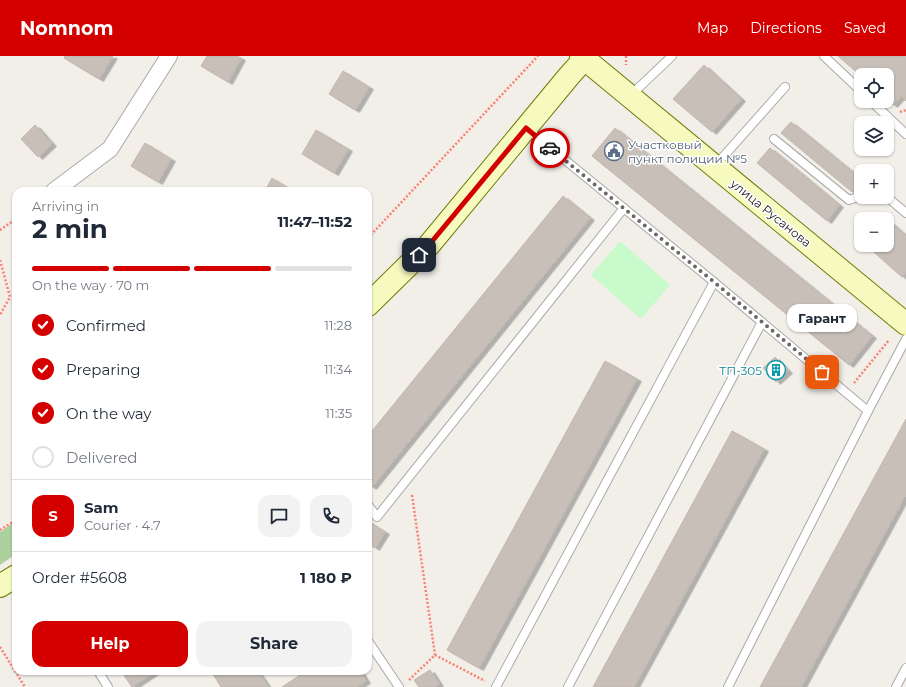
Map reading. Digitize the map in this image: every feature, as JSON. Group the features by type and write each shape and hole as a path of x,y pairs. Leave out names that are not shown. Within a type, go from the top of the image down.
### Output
{"street":[{"path":"59,187 110,149 169,56"},
{"path":"372,301 429,245 584,57"},
{"name":"улица Русанова","path":"584,57 630,97 900,319"},
{"path":"0,586 12,578"}],"lane":[{"path":"630,97 672,56"},
{"path":"824,56 854,85"},
{"path":"715,166 785,87"},
{"path":"878,108 906,134"},
{"path":"526,128 714,282 868,411"},
{"path":"774,138 849,200 854,198"},
{"path":"894,203 906,213"},
{"path":"372,510 378,517 624,208"},
{"path":"493,685 714,282"},
{"path":"568,687 762,322"},
{"path":"728,687 906,339"},
{"path":"372,646 402,685"},
{"path":"896,687 906,668"},
{"path":"100,675 108,687"}],"path":[{"path":"372,234 538,56"},
{"path":"626,56 626,65"},
{"path":"0,230 12,222"},
{"path":"0,260 10,297 0,315"},
{"path":"846,392 891,337 900,319"},
{"path":"410,477 435,655"},
{"path":"0,530 12,522"},
{"path":"0,647 12,665"},
{"path":"435,655 493,685"},
{"path":"402,685 435,655"},
{"path":"18,675 26,687"}],"green space":[{"path":"620,241 670,285 641,319 591,275"},
{"path":"12,524 12,557 0,565 0,532"}],"building":[{"path":"65,56 113,56 99,79 64,58"},
{"path":"207,56 237,56 241,58 228,82 201,66"},
{"path":"838,56 906,56 906,101 901,96 894,104 894,68 854,68 854,70"},
{"path":"704,65 741,99 712,132 673,99"},
{"path":"343,71 369,87 355,110 329,94"},
{"path":"791,122 854,173 854,190 852,192 781,133"},
{"path":"35,125 52,144 38,157 21,139"},
{"path":"615,128 872,336 849,365 592,156"},
{"path":"316,130 348,149 334,173 302,154"},
{"path":"145,143 171,159 158,182 131,166"},
{"path":"770,148 839,205 827,221 757,163"},
{"path":"272,178 287,187 267,187"},
{"path":"563,196 590,218 372,487 372,431"},
{"path":"894,226 906,236 906,272 902,277 874,252 894,252"},
{"name":"ТП-305","path":"775,357 788,371 776,382 763,368"},
{"path":"605,361 637,379 479,668 447,650"},
{"path":"906,419 906,494 801,687 760,687"},
{"path":"732,431 764,449 634,687 593,687"},
{"path":"372,524 385,532 375,548 372,546"},
{"path":"430,670 439,684 434,687 419,687 414,680"},
{"path":"124,675 150,675 132,687"},
{"path":"214,675 260,675 268,687 221,687"},
{"path":"300,675 362,675 366,681 357,687 282,687"}],"way so far":[{"path":"550,148 822,372"}],"place":[{"name":"Участковый пункт полиции №5","path":"614,151"},
{"name":"ТП-305","path":"776,370"},
{"name":"Гарант","path":"822,372"}],"route":[{"path":"419,255 429,245 526,128 550,148"}]}
